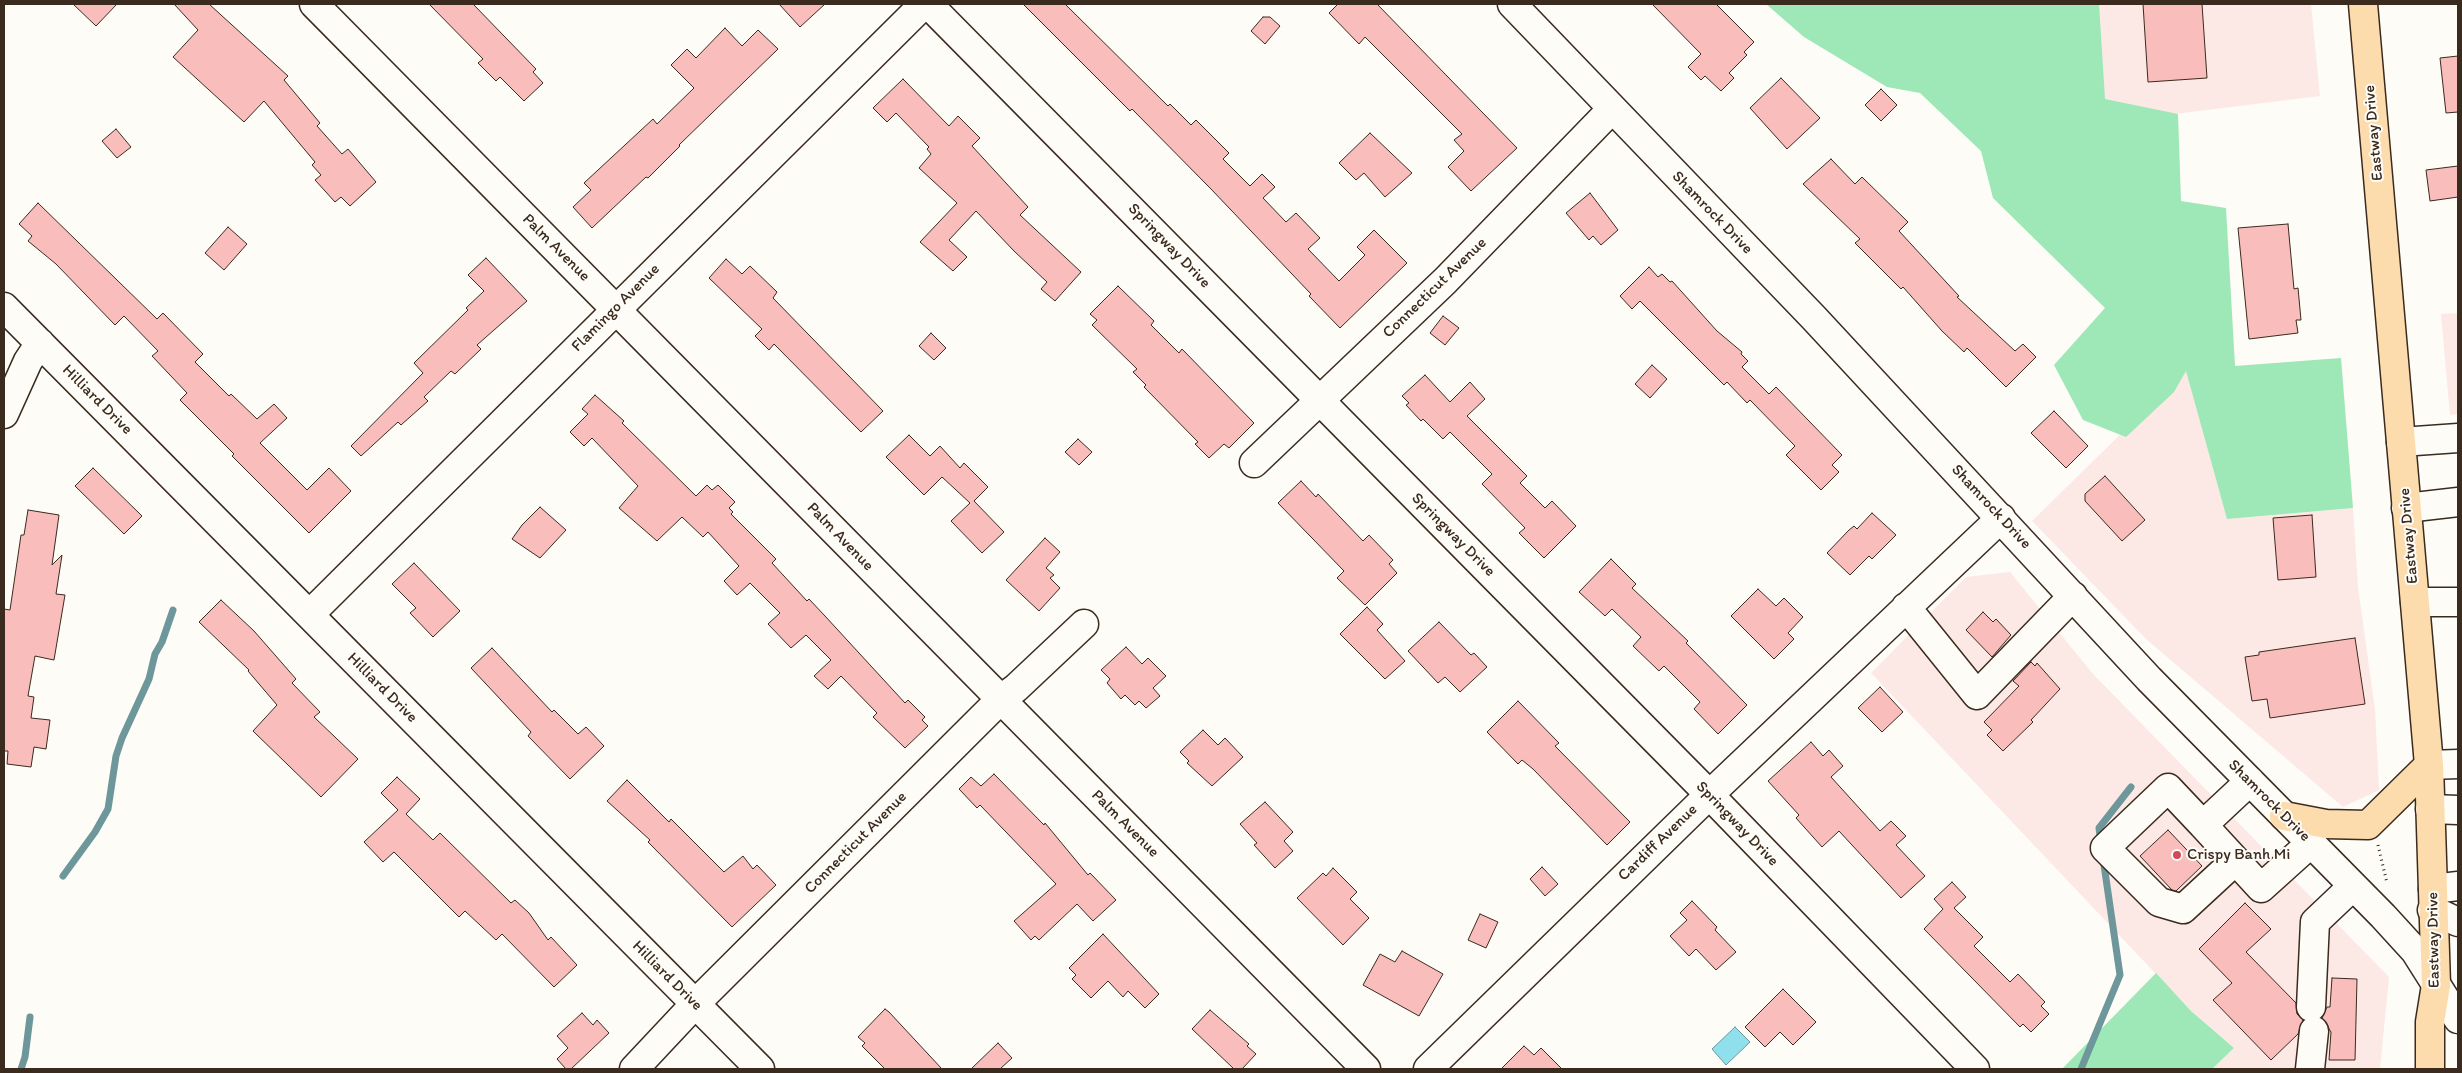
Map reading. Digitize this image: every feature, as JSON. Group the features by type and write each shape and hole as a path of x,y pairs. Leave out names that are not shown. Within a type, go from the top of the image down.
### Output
{"main road":[{"name":"Eastway Drive","path":"2363,4 2429,765 2430,809 2441,895 2447,982 2430,1022 2430,1069"},
{"path":"2284,816 2326,824 2368,825 2429,765"}],"street":[{"name":"Palm Avenue","path":"314,4 1366,1069"},
{"name":"Flamingo Avenue","path":"310,614 926,4"},
{"name":"Springway Drive","path":"926,4 1319,400 1975,1069"},
{"name":"Shamrock Drive","path":"1512,4 1814,318 2149,679 2447,982 2458,1018"},
{"name":"Connecticut Avenue","path":"1254,463 1445,281 1612,109"},
{"name":"Hilliard Drive","path":"4,307 760,1069"},
{"path":"4,414 28,361 40,342"},
{"path":"2401,442 2458,438"},
{"path":"2406,508 2458,502"},
{"name":"Cardiff Avenue","path":"1428,1069 1708,795 2001,518"},
{"path":"1906,608 1977,695 2073,596"},
{"path":"2415,602 2458,602"},
{"name":"Connecticut Avenue","path":"634,1069 695,1004 1000,700 1016,688 1084,624"},
{"path":"2429,765 2458,764"},
{"path":"2203,825 2250,781"},
{"path":"2235,861 2183,910 2159,902 2105,848 2168,788 2261,888 2311,843"},
{"path":"2430,809 2458,810"},
{"path":"2310,1069 2315,922 2353,886"},
{"path":"2441,895 2458,922"}],"path":[{"path":"2378,842 2388,889"}],"shaded area":[{"path":"2080,4 2311,4 2320,96 2110,122"},
{"path":"2458,313 2458,414 2450,415 2441,314"},
{"path":"2186,370 2227,519 2353,508 2358,587 2375,710 2379,790 2343,807 2146,639 2032,521"},
{"path":"2010,572 2093,674 2389,977 2380,1069 2212,1069 2234,1048 2191,1011 1871,673 1966,577"}],"green space":[{"path":"1766,4 2099,4 2105,99 2178,114 2181,201 2226,208 2235,366 2341,358 2353,508 2227,519 2186,371 2174,392 2126,437 2083,420 2054,365 2105,308 1993,198 1981,151 1920,93 1887,87 1804,37"},
{"path":"2156,973 2191,1011 2234,1048 2212,1069 2062,1069"}],"water":[{"path":"1735,1027 1750,1042 1726,1065 1712,1049"}],"building":[{"path":"73,4 117,4 96,26"},
{"path":"174,4 209,4 288,76 284,80 320,123 317,126 342,154 348,149 376,182 350,206 341,197 335,202 315,180 321,175 312,165 315,162 264,101 244,122 173,57 198,30"},
{"path":"429,4 473,4 536,69 533,72 543,83 524,101 500,77 496,81 478,63 483,59"},
{"path":"779,4 825,4 800,27"},
{"path":"1023,4 1065,4 1168,106 1170,104 1191,125 1196,120 1229,153 1223,159 1250,186 1262,174 1275,187 1263,198 1286,222 1296,213 1320,238 1308,249 1339,281 1365,255 1357,247 1374,230 1407,263 1340,328 1309,296 1311,294 1211,189 1132,109 1130,111"},
{"path":"1338,4 1377,4 1517,148 1471,191 1448,167 1464,151 1454,140 1462,134 1365,37 1359,44 1329,13"},
{"path":"1652,4 1716,4 1754,42 1744,52 1747,55 1729,73 1734,78 1721,91 1705,76 1701,80 1688,67 1701,54"},
{"path":"2143,4 2202,4 2207,78 2148,82"},
{"path":"1263,17 1270,17 1280,26 1265,44 1251,31"},
{"path":"725,28 742,46 758,30 778,49 679,145 648,178 646,177 592,228 573,207 591,190 584,183 653,119 657,124 694,88 671,65 687,49 696,58"},
{"path":"2458,56 2458,112 2446,113 2440,58"},
{"path":"1781,78 1820,118 1787,149 1750,108"},
{"path":"903,79 949,126 958,116 980,138 972,146 1028,207 1020,215 1081,272 1055,301 1041,289 1047,282 976,211 949,240 967,257 953,271 920,242 957,203 919,168 931,154 927,149 929,147 896,113 887,122 873,108"},
{"path":"1881,89 1897,105 1881,121 1865,105"},
{"path":"116,129 131,147 117,158 102,141"},
{"path":"1370,133 1412,173 1385,197 1364,173 1356,180 1339,163"},
{"path":"1831,159 1855,184 1862,177 1908,222 1899,231 1959,296 1957,297 2015,351 2023,344 2036,357 2006,387 1967,348 1964,352 1942,331 1903,287 1901,289 1855,243 1860,239 1803,184"},
{"path":"2458,166 2458,197 2430,201 2426,170"},
{"path":"1590,193 1618,230 1601,245 1593,236 1589,240 1566,213"},
{"path":"38,203 157,319 163,313 203,354 195,362 229,396 231,394 257,419 274,404 287,418 260,443 307,490 329,468 351,491 309,533 232,456 234,454 180,400 187,393 152,356 158,351 124,316 115,325 56,264 28,241 32,236 19,224"},
{"path":"2288,224 2294,289 2298,288 2301,320 2296,320 2298,333 2249,339 2238,228"},
{"path":"228,227 247,244 224,270 205,253"},
{"path":"486,258 527,301 477,345 481,349 455,374 451,371 424,397 428,401 401,425 398,422 361,456 351,446 423,373 414,363 468,310 466,308 484,291 468,275"},
{"path":"726,259 742,274 750,266 777,292 773,298 883,411 861,432 774,344 769,350 755,336 762,329 709,278"},
{"path":"1649,267 1658,277 1662,274 1670,282 1672,281 1717,331 1742,352 1741,354 1748,361 1742,367 1769,394 1776,387 1842,455 1832,465 1839,472 1821,490 1786,455 1795,446 1750,400 1747,403 1727,382 1724,385 1640,301 1632,309 1620,296"},
{"path":"1118,286 1154,321 1151,325 1179,353 1182,349 1254,423 1229,448 1224,444 1209,458 1195,444 1198,442 1144,387 1146,385 1133,372 1137,369 1092,325 1097,320 1090,314"},
{"path":"1443,316 1459,328 1445,345 1430,333"},
{"path":"931,333 946,348 934,360 919,346"},
{"path":"1652,365 1667,379 1650,398 1635,384"},
{"path":"1425,375 1450,402 1470,382 1485,399 1467,416 1527,476 1520,483 1545,508 1552,501 1576,526 1544,558 1519,533 1525,528 1482,484 1492,474 1450,432 1443,439 1423,419 1421,421 1406,405 1409,403 1402,396"},
{"path":"595,395 624,421 622,423 696,496 707,485 712,490 718,485 735,502 729,508 733,512 731,514 776,559 772,563 807,601 809,599 905,703 908,700 925,717 922,720 928,726 905,748 873,717 877,713 841,676 828,689 814,676 831,660 806,635 791,648 768,624 780,613 750,583 737,595 724,581 739,566 708,532 703,537 682,517 657,541 619,508 638,486 592,438 584,446 570,432 588,414 582,409"},
{"path":"2054,411 2088,446 2066,468 2031,433"},
{"path":"909,435 930,456 940,446 960,468 964,463 988,487 974,501 1004,532 982,553 951,521 970,503 942,477 924,495 886,457"},
{"path":"1078,439 1092,452 1079,465 1065,452"},
{"path":"93,468 142,516 124,534 75,486"},
{"path":"2105,476 2145,520 2122,541 2085,501 2085,494"},
{"path":"1301,481 1316,497 1318,494 1363,541 1369,535 1393,560 1389,564 1397,573 1365,605 1337,578 1344,571 1278,503"},
{"path":"540,507 566,530 540,558 512,539 522,525"},
{"path":"28,510 59,515 52,565 62,555 56,594 65,595 54,660 35,656 28,696 34,697 31,718 50,720 46,749 34,747 31,767 7,764 8,751 4,751 4,609 10,610 21,535 24,535"},
{"path":"1872,513 1896,535 1872,559 1869,556 1850,575 1827,553 1849,530 1854,526 1857,529"},
{"path":"2312,515 2316,577 2278,580 2273,518"},
{"path":"1045,538 1060,552 1046,568 1054,575 1050,578 1060,588 1039,611 1006,580"},
{"path":"1611,559 1636,584 1632,588 1688,641 1686,643 1747,705 1718,734 1694,709 1700,702 1664,666 1659,671 1633,646 1641,637 1612,609 1605,616 1579,592"},
{"path":"414,563 460,611 433,637 410,613 416,608 392,584"},
{"path":"1758,589 1776,606 1784,598 1803,617 1788,633 1794,639 1774,659 1731,616"},
{"path":"221,600 254,631 296,679 292,683 320,712 314,717 358,759 321,797 253,731 277,705 249,670 199,622"},
{"path":"1367,607 1383,624 1377,630 1405,661 1385,679 1340,634"},
{"path":"1983,612 1993,622 1996,619 2011,635 1992,657 1966,630"},
{"path":"1439,622 1471,655 1474,653 1487,667 1460,692 1445,677 1438,683 1408,651"},
{"path":"2355,638 2365,704 2270,718 2267,699 2252,701 2245,657 2259,655 2259,652"},
{"path":"1126,647 1142,664 1148,658 1166,676 1153,688 1160,696 1146,708 1139,701 1135,705 1125,695 1121,699 1107,683 1110,679 1101,670"},
{"path":"492,648 552,712 554,710 578,734 586,727 604,746 570,779 528,736 531,732 471,668"},
{"path":"2031,662 2035,666 2037,663 2060,689 2031,720 2033,722 2003,751 1987,735 1992,730 1984,722 2019,686 2013,681"},
{"path":"1880,687 1903,712 1882,732 1858,708"},
{"path":"1518,701 1559,743 1555,746 1630,822 1607,845 1533,769 1522,760 1518,764 1487,732"},
{"path":"1203,730 1218,745 1225,738 1243,757 1212,786 1187,763 1189,761 1180,752"},
{"path":"1811,742 1823,756 1829,750 1843,766 1831,777 1880,831 1891,821 1906,836 1896,845 1925,876 1901,898 1839,831 1822,847 1796,818 1799,815 1768,781"},
{"path":"994,774 1044,825 1045,823 1088,875 1090,873 1116,900 1093,921 1077,904 1039,940 1035,936 1031,940 1014,921 1056,884 980,805 977,808 959,789 971,777 981,786"},
{"path":"397,777 420,799 406,814 433,840 440,833 511,903 515,900 529,913 548,940 551,937 577,965 554,987 502,934 496,940 465,911 459,917 394,852 383,862 364,842 398,810 381,793"},
{"path":"627,780 669,822 671,819 724,872 743,856 753,869 757,865 776,885 732,927 648,842 650,840 607,801"},
{"path":"1265,802 1293,832 1284,841 1293,851 1275,868 1254,845 1257,843 1240,824"},
{"path":"2168,830 2202,866 2176,891 2172,890 2140,856"},
{"path":"1542,867 1558,884 1545,896 1530,879"},
{"path":"1333,868 1357,892 1350,899 1369,918 1343,945 1297,898 1323,873 1326,876"},
{"path":"1952,882 1966,897 1954,908 1983,937 1974,946 2010,982 2018,974 2045,1002 2041,1006 2049,1014 2031,1032 2023,1024 2020,1027 1924,929 1943,909 1934,899"},
{"path":"1692,901 1717,927 1715,930 1736,952 1716,970 1696,949 1689,956 1670,936 1687,920 1680,913"},
{"path":"2245,903 2271,929 2246,952 2296,1003 2297,1014 2303,1020 2298,1034 2271,1060 2213,1000 2232,983 2199,949"},
{"path":"1480,914 1498,922 1486,948 1468,940"},
{"path":"1103,934 1159,994 1145,1008 1128,991 1123,997 1108,981 1091,998 1072,979 1076,975 1069,968"},
{"path":"1402,951 1443,974 1419,1016 1363,985 1380,954 1395,962"},
{"path":"2332,978 2357,979 2355,1060 2329,1060 2331,1032 2322,1018 2327,1007 2330,1007"},
{"path":"1783,989 1816,1022 1793,1045 1780,1032 1765,1047 1745,1027"},
{"path":"885,1009 942,1069 885,1069 862,1046 865,1043 858,1037"},
{"path":"1210,1010 1249,1044 1247,1046 1256,1054 1242,1069 1234,1069 1192,1029"},
{"path":"582,1013 593,1025 597,1020 609,1033 571,1069 566,1069 557,1059 568,1048 557,1036"},
{"path":"998,1043 1012,1058 1000,1069 971,1069"},
{"path":"1524,1046 1534,1055 1541,1048 1562,1069 1501,1069"}],"waterway":[{"path":"63,876 95,832 108,809 116,756 122,738 149,679 155,654 162,642 173,610"},
{"path":"2101,843 2099,828 2131,787"},
{"path":"2081,1069 2120,975 2103,858"},
{"path":"21,1069 25,1057 30,1017"}],"place":[{"name":"Crispy Banh Mi","path":"2177,855"}]}
